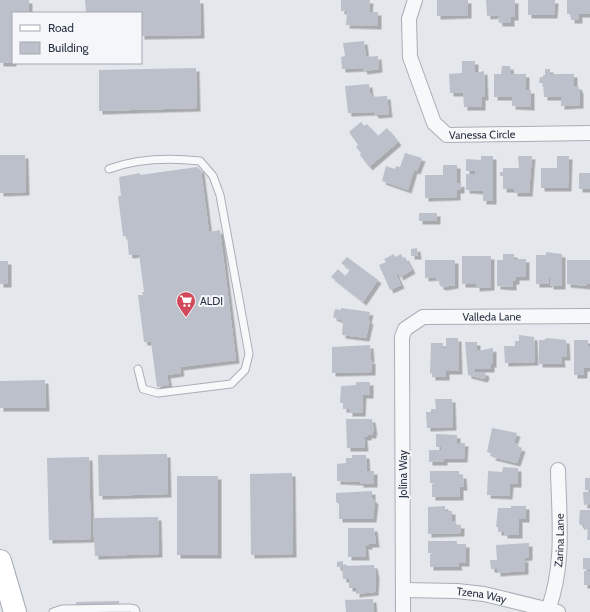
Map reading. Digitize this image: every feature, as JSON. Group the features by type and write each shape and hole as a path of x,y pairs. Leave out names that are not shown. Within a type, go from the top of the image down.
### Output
{"main road":[{"path":"0,561 15,612"}],"street":[{"name":"Vanessa Circle","path":"415,0 409,19 410,58 434,123 447,135 590,133"},
{"name":"Valleda Lane","path":"402,337 405,329 424,317 590,316"},
{"name":"Jolina Way","path":"402,337 403,612"},
{"name":"Zarina Lane","path":"553,611 560,555 558,470"},
{"name":"Tzena Way","path":"403,590 477,593 553,611"}],"lane":[{"path":"109,169 124,164 186,160 200,161 213,176 220,195 249,354 246,370 231,384 158,393 143,389 138,369"},
{"path":"53,612 62,609 129,608 134,609 136,612"}],"building":[{"path":"0,0 29,0 29,12 12,12 12,63 0,63"},
{"path":"85,0 200,0 201,35 142,36 142,12 86,12"},
{"path":"341,0 370,0 369,12 378,12 378,26 346,25 347,11 341,11"},
{"path":"437,0 468,0 468,15 437,16"},
{"path":"486,0 515,0 515,17 511,17 511,23 499,23 498,15 487,16"},
{"path":"528,0 555,0 554,15 528,15"},
{"path":"567,0 590,0 590,14 579,14 579,20 571,20 571,14 567,14"},
{"path":"364,41 366,57 378,56 379,69 364,71 363,68 342,69 341,57 345,56 343,43"},
{"path":"462,61 475,61 475,73 484,71 485,97 482,97 482,107 464,107 463,93 450,93 449,74 462,73"},
{"path":"502,66 510,66 511,74 526,74 526,90 531,90 531,107 512,106 512,97 494,97 494,74 501,74"},
{"path":"196,68 197,108 99,111 99,70"},
{"path":"545,69 550,69 550,74 574,74 574,86 578,86 580,91 580,105 561,106 561,97 544,97 543,83 539,83 540,77 545,75"},
{"path":"369,84 372,97 387,96 389,114 375,115 374,112 348,113 345,86"},
{"path":"361,122 364,126 367,124 378,136 387,128 398,142 369,167 360,155 361,153 356,147 358,145 349,132"},
{"path":"405,153 422,158 417,171 414,170 408,190 382,181 386,166 395,169 396,166 400,167"},
{"path":"0,155 25,155 26,192 0,193"},
{"path":"481,156 493,156 493,201 483,201 483,191 466,190 466,174 475,174 475,171 466,171 466,159 481,160"},
{"path":"518,156 532,156 529,193 514,193 514,189 503,189 503,176 500,176 500,172 503,172 503,168 519,168"},
{"path":"557,156 569,156 568,188 541,188 541,168 557,168"},
{"path":"443,165 457,165 457,184 461,183 461,190 457,190 457,197 425,198 425,175 443,175"},
{"path":"197,167 201,170 209,232 220,230 236,360 180,367 181,373 167,375 169,385 157,387 151,342 144,342 138,295 143,295 142,292 144,292 139,254 129,255 127,236 123,236 118,196 121,196 119,177 140,173 140,175"},
{"path":"579,173 590,173 590,189 579,189"},
{"path":"419,213 437,213 437,221 419,221"},
{"path":"417,248 418,256 411,256 411,249"},
{"path":"546,252 562,254 562,286 550,286 550,278 549,284 536,284 536,255 546,255"},
{"path":"394,254 395,257 401,254 403,258 405,257 412,270 400,277 398,273 396,274 401,285 390,290 379,265 386,262 384,259"},
{"path":"503,254 514,254 514,259 526,259 526,277 516,277 516,281 513,281 513,287 497,286 497,260 503,260"},
{"path":"462,256 491,256 491,287 476,288 476,284 462,284"},
{"path":"347,257 378,280 363,302 331,277 338,269 345,276 350,270 341,263"},
{"path":"425,260 455,260 455,285 443,287 440,286 440,281 436,281 436,277 425,278"},
{"path":"567,260 590,260 590,284 587,284 587,286 567,284"},
{"path":"0,261 8,261 8,284 0,284"},
{"path":"341,308 370,312 368,320 370,321 366,338 342,335 343,321 333,317 335,309 341,310"},
{"path":"519,335 534,337 535,362 505,363 504,346 515,346 515,341 519,341"},
{"path":"446,338 458,338 459,371 446,371 446,377 432,377 432,373 430,374 431,343 443,343 443,348 446,348"},
{"path":"547,338 566,340 567,357 561,357 562,364 539,364 539,340 544,340"},
{"path":"574,340 588,340 588,346 590,347 590,368 584,368 584,375 574,375"},
{"path":"465,342 477,342 477,351 493,348 493,364 491,364 491,369 475,369 475,372 485,372 486,376 484,379 468,375"},
{"path":"370,345 371,359 364,361 372,360 372,372 332,373 332,347"},
{"path":"45,380 46,408 0,408 0,381"},
{"path":"356,382 370,382 370,395 363,395 362,413 349,413 349,409 343,409 343,403 340,403 341,386 356,385"},
{"path":"435,399 452,399 453,427 427,428 426,412 431,412 431,409 436,409"},
{"path":"346,419 372,419 374,432 373,435 364,437 365,448 347,448"},
{"path":"492,428 517,433 514,443 518,444 517,447 522,448 517,463 492,457 493,454 487,452"},
{"path":"436,434 457,435 457,443 465,443 464,459 444,459 444,462 429,462 429,450 441,450 441,447 436,447"},
{"path":"167,454 168,494 99,496 98,455"},
{"path":"352,455 366,455 367,471 374,471 374,484 337,481 337,464 346,463 346,458 352,458"},
{"path":"89,457 91,539 49,540 47,458"},
{"path":"503,467 518,468 518,484 510,484 509,496 487,495 488,471 502,472"},
{"path":"430,471 459,471 459,475 463,475 464,487 460,487 460,497 432,497 432,484 438,483 430,483"},
{"path":"292,473 293,554 251,555 250,474"},
{"path":"177,476 218,476 218,555 177,555"},
{"path":"585,478 590,478 590,490 585,490"},
{"path":"372,491 372,498 375,501 373,519 339,519 339,504 336,502 336,493"},
{"path":"583,492 590,492 590,504 584,505"},
{"path":"445,506 445,511 452,511 452,521 454,521 455,525 461,525 461,533 428,534 428,507"},
{"path":"511,506 526,506 526,519 519,519 519,535 504,535 504,532 498,532 498,527 496,527 498,508 511,508"},
{"path":"580,510 590,510 590,540 587,540 588,529 584,530 584,525 580,525 579,522"},
{"path":"158,517 159,554 95,556 93,518"},
{"path":"348,528 374,528 376,544 369,544 369,546 365,546 366,557 348,557"},
{"path":"428,541 457,541 457,544 466,544 466,563 458,563 459,567 430,567 430,554 437,553 428,553"},
{"path":"529,543 529,557 520,558 525,559 525,571 497,573 497,569 491,569 490,560 497,560 496,545"},
{"path":"583,558 590,558 590,570 583,569"},
{"path":"343,561 343,566 374,565 376,575 375,592 356,594 356,588 349,588 349,579 343,579 342,567 337,567 337,562"},
{"path":"584,571 590,571 590,585 584,585"},
{"path":"373,599 374,612 346,612 345,600"},
{"path":"119,601 120,612 76,612 76,602"}],"place":[{"name":"ALDI","path":"186,318"}]}
